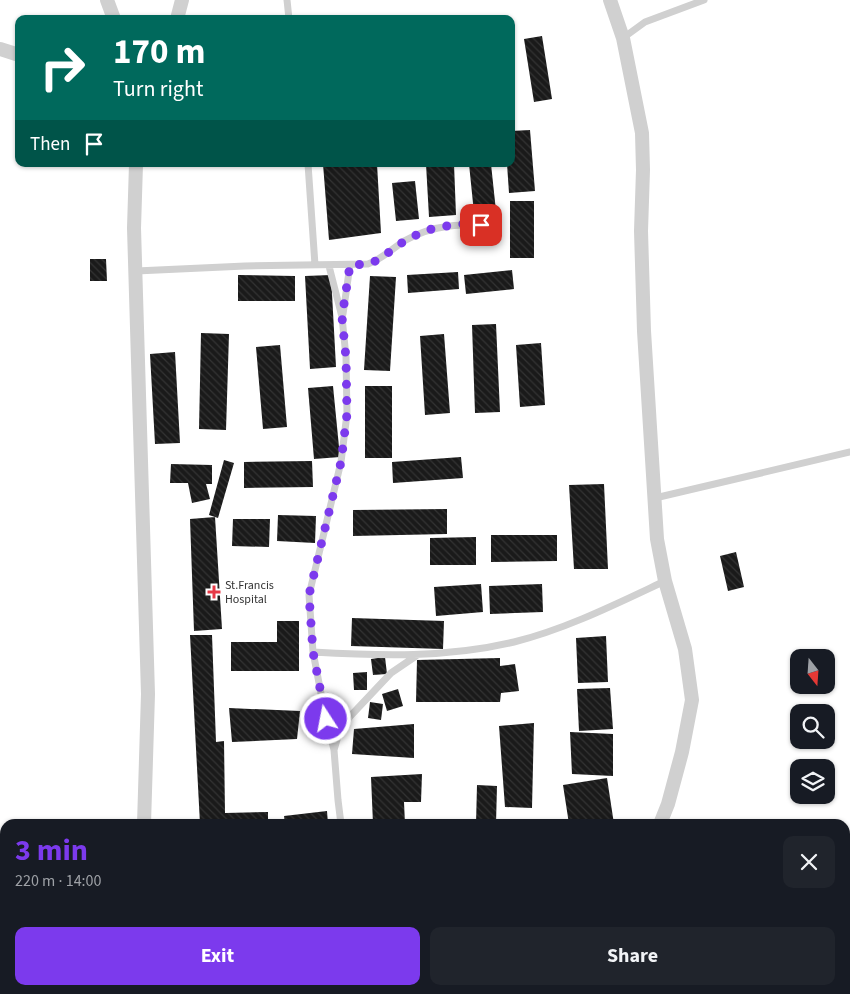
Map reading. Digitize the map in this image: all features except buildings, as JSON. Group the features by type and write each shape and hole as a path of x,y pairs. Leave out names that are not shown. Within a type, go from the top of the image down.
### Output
{"street":[{"path":"107,0 113,15"},
{"path":"177,15 182,0"},
{"path":"610,0 623,38 642,133 641,231 644,331 657,539 665,581 685,650 692,700 682,752 662,819"},
{"path":"0,49 15,54"},
{"path":"136,167 134,228 148,694 144,819"}],"lane":[{"path":"287,0 289,15"},
{"path":"623,38 645,22 704,0"},
{"path":"308,167 315,265"},
{"path":"136,271 245,266 368,264 378,260 403,242 422,232 438,227 463,224 498,226"},
{"path":"342,317 350,265"},
{"path":"329,266 342,317 346,358 347,414 341,462 309,595 313,652 334,750 340,819"},
{"path":"655,498 850,452"},
{"path":"313,652 417,656 514,642 590,616 665,581"},
{"path":"334,750 341,726 391,673 417,656"}],"place":[{"name":"St.Francis Hospital","path":"214,592"}],"route":[{"path":"326,719 313,652 309,595 341,462 347,414 346,358 342,317 350,265 368,264 378,260 403,242 422,232 438,227 463,224 481,225"}]}
